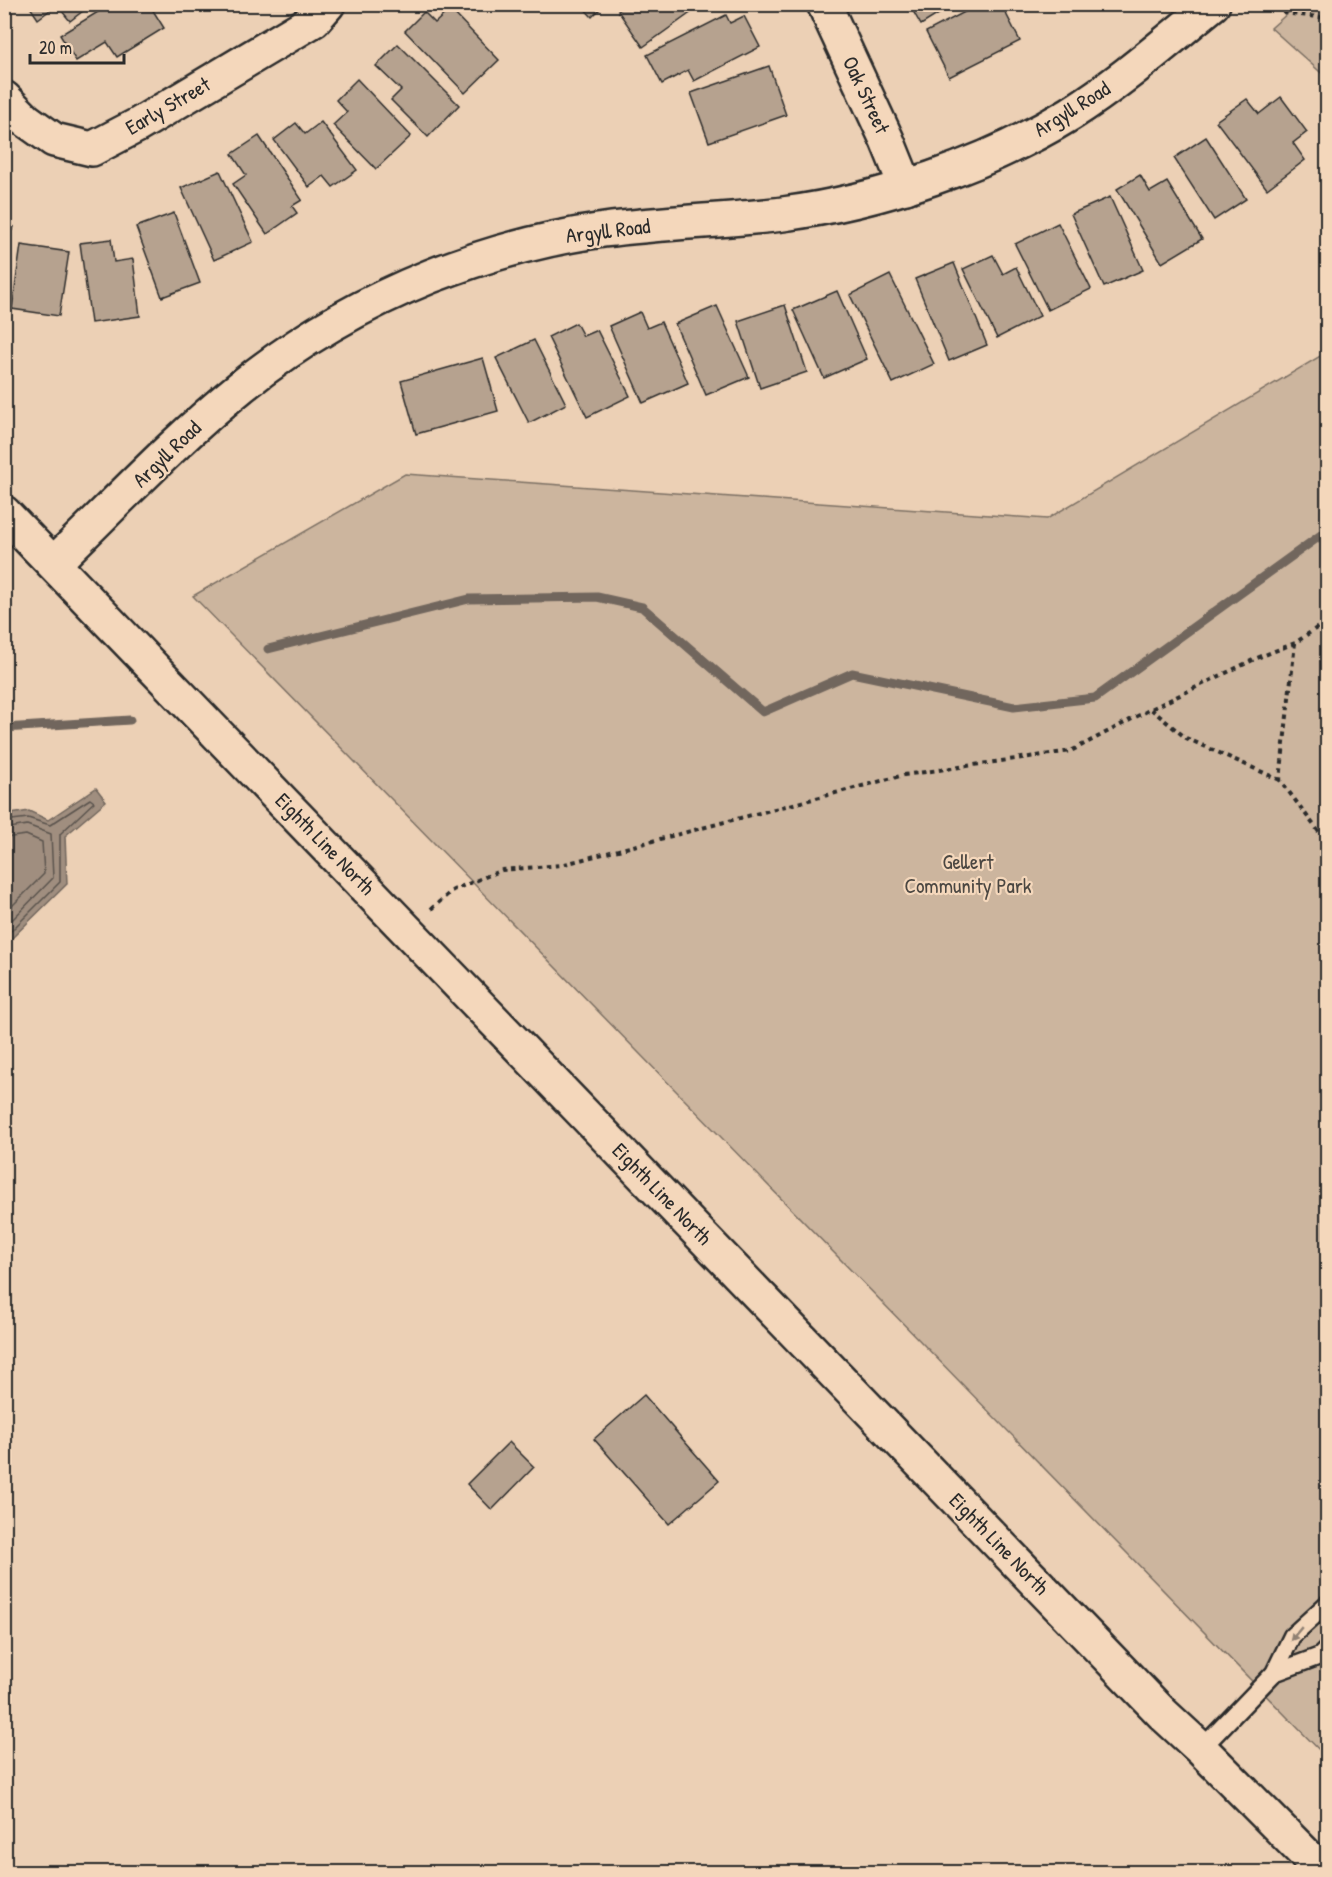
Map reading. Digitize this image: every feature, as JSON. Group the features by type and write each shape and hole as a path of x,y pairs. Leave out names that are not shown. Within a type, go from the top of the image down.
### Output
{"street":[{"name":"Early Street","path":"4,98 26,120 54,140 92,149 138,125 315,20 328,4"},
{"name":"Oak Street","path":"824,4 906,187"},
{"name":"Argyll Road","path":"54,564 203,419 244,384 314,335 389,294 432,275 548,239 604,230 786,213 861,199 906,187 1012,145 1069,115 1108,89 1212,4"},
{"name":"Eighth Line North","path":"4,513 1163,1714 1323,1872"}],"lane":[{"path":"1201,1749 1274,1673 1292,1636 1328,1603"},
{"path":"1274,1673 1320,1656 1328,1648"}],"path":[{"path":"1283,14 1328,18"},
{"path":"429,909 453,890 502,870 561,865 904,775 1071,751 1151,709 1257,658 1295,643 1328,620"},
{"path":"1280,780 1295,643"},
{"path":"1151,709 1186,738 1280,780 1328,844"}],"green space":[{"path":"1297,5 1327,5 1327,78 1271,28"},
{"name":"Gellert Community Park","path":"1327,352 1327,1758 193,596 405,474 1047,519"}],"water":[{"path":"96,788 106,801 65,836 67,884 10,940 5,936 5,815 29,811 48,820"}],"building":[{"path":"28,4 92,4 70,21 57,5 38,19"},
{"path":"111,4 149,4 164,28 117,57 107,42 76,61 60,35"},
{"path":"580,4 605,4 592,17"},
{"path":"627,4 703,4 643,47 618,11"},
{"path":"909,4 955,4 921,25"},
{"path":"980,4 1001,4 1020,41 949,77 926,32"},
{"path":"450,9 499,60 465,93 405,31 424,12 435,23"},
{"path":"726,15 730,23 744,16 760,47 694,81 688,70 662,84 647,55"},
{"path":"398,44 459,105 428,137 391,100 401,90 376,66"},
{"path":"769,66 786,115 709,142 691,93"},
{"path":"357,79 411,136 376,169 333,125 347,112 336,100"},
{"path":"1281,97 1307,132 1293,143 1305,160 1267,189 1216,121 1247,99 1259,114"},
{"path":"321,122 357,170 333,187 324,176 309,187 274,140 296,123 305,134"},
{"path":"259,136 302,200 292,206 297,213 267,234 233,184 246,175 232,154"},
{"path":"1206,137 1246,199 1214,220 1174,158"},
{"path":"220,171 253,242 214,260 181,188"},
{"path":"1140,175 1150,192 1167,182 1202,239 1162,263 1117,189"},
{"path":"1110,197 1143,270 1104,287 1071,214"},
{"path":"174,213 200,283 162,297 136,227"},
{"path":"4,221 14,227 4,242"},
{"path":"1058,223 1091,289 1048,310 1015,244"},
{"path":"111,239 114,262 133,259 140,316 91,323 80,243"},
{"path":"21,245 69,252 59,316 12,309"},
{"path":"993,255 1003,274 1016,267 1040,316 997,338 963,269"},
{"path":"954,263 987,345 949,361 915,279"},
{"path":"890,275 934,364 893,383 850,295"},
{"path":"837,291 867,359 824,378 793,310"},
{"path":"785,305 807,372 760,388 738,321"},
{"path":"717,306 749,377 706,395 675,324"},
{"path":"640,312 647,328 661,322 688,383 643,403 609,326"},
{"path":"576,323 583,336 597,330 630,396 587,417 548,337"},
{"path":"534,340 566,404 529,423 496,358"},
{"path":"483,358 498,411 416,434 401,381"},
{"path":"644,1395 719,1481 669,1524 594,1439"},
{"path":"509,1442 534,1467 492,1510 467,1484"}],"waterway":[{"path":"268,649 469,599 597,597 642,607 763,712 852,673 1014,707 1095,698 1328,530"},
{"path":"4,728 130,720"}]}
